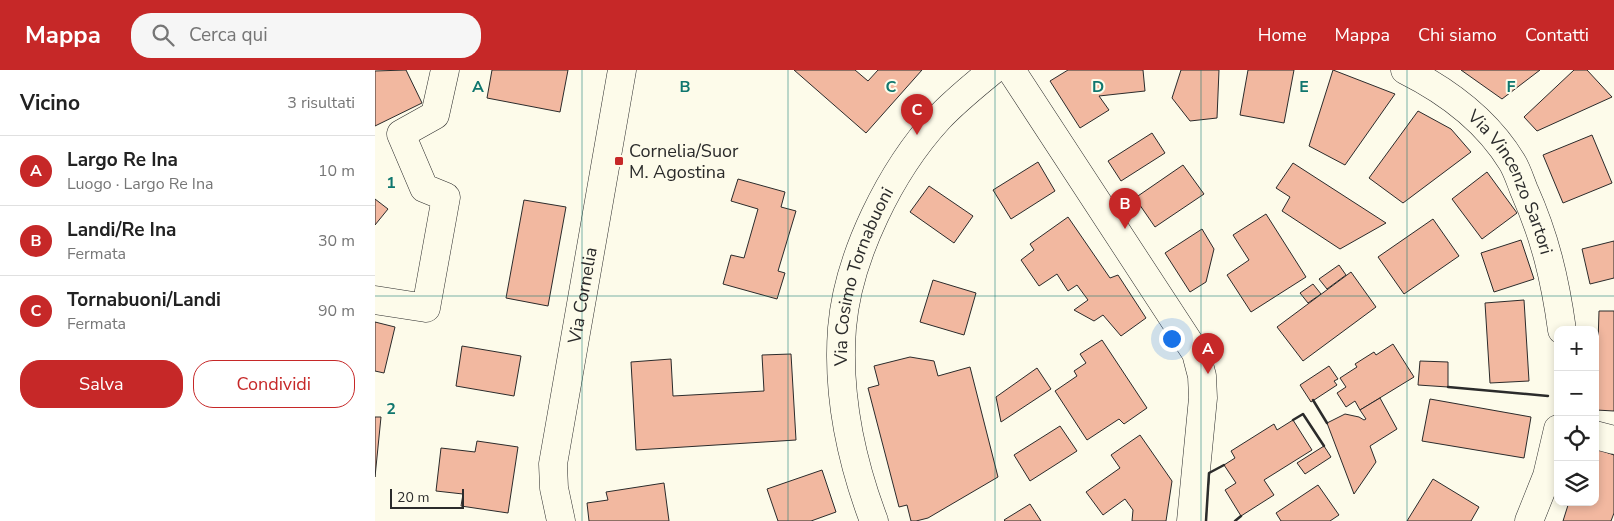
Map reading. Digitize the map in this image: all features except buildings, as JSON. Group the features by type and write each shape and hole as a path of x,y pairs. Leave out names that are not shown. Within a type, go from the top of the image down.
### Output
{"street":[{"path":"375,300 426,308 446,197 424,188 401,134 435,114 445,70"},
{"name":"Via Cornelia","path":"561,521 554,488 553,464 622,70"},
{"name":"Via Cosimo Tornabuoni","path":"874,521 859,476 845,408 842,328 849,288 871,224 896,176 911,153 949,108 993,70"},
{"path":"1011,70 1197,353 1202,376 1203,403 1191,521"},
{"name":"Via Vincenzo Sartori","path":"1405,70 1452,99 1480,122 1511,161 1546,244 1559,304 1562,326"},
{"path":"1599,436 1614,440"},
{"path":"1529,521 1547,476 1554,450"}],"wall":[{"path":"1448,387 1548,396"},
{"path":"1313,400 1327,423"},
{"path":"1293,420 1303,414 1324,446"},
{"path":"1206,521 1209,473 1224,465"},
{"path":"1235,521 1241,516"}],"place":[{"name":"Tornabuoni/Landi","path":"917,135"},
{"name":"Cornelia/Suor M. Agostina","path":"619,161"},
{"name":"Landi/Re Ina","path":"1125,229"},
{"name":"Largo Re Ina","path":"1208,374"}]}
